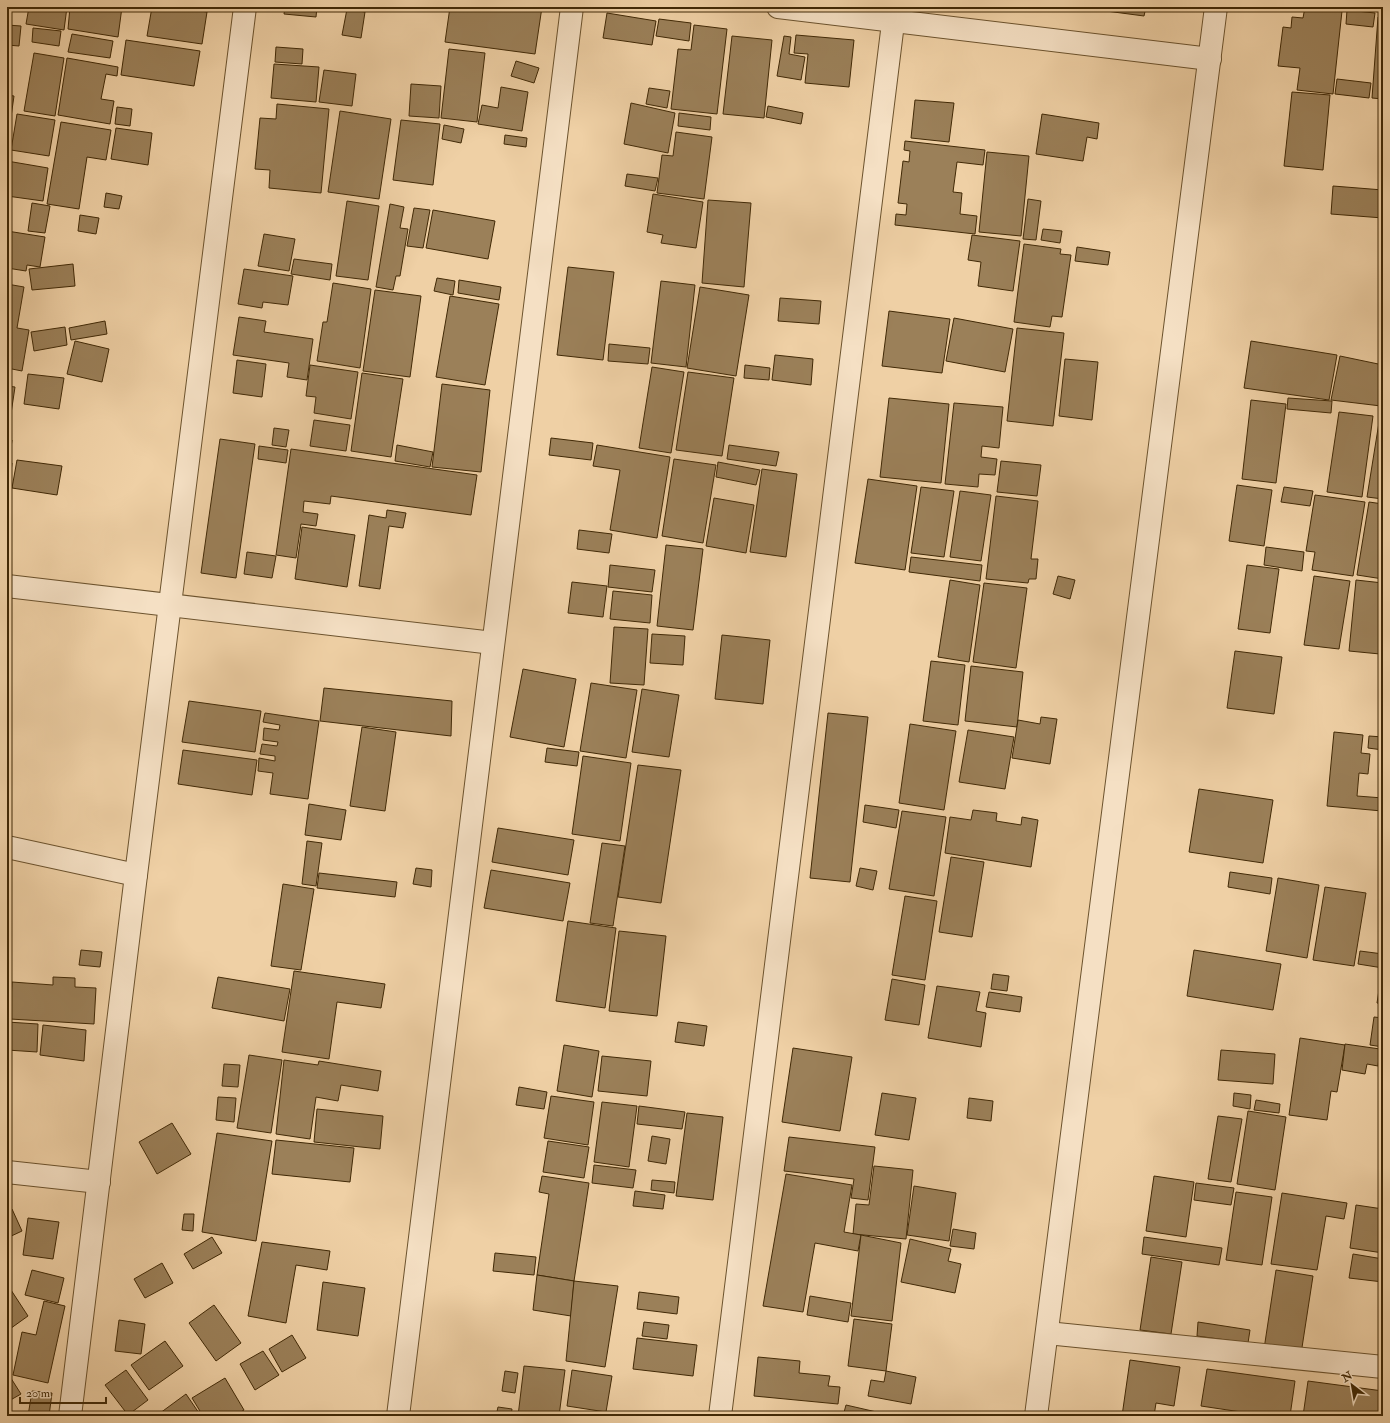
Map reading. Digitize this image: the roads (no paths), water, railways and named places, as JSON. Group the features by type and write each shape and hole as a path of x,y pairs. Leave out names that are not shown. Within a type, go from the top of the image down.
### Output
{"street":[{"path":"70,1416 245,7"},
{"path":"398,1416 572,7"},
{"path":"778,7 894,14 1210,58"},
{"path":"1036,1416 1216,7"},
{"path":"720,1416 894,14"},
{"path":"7,586 493,643"},
{"path":"7,847 136,875"},
{"path":"7,1172 99,1182"},
{"path":"1047,1333 1383,1367"}]}
